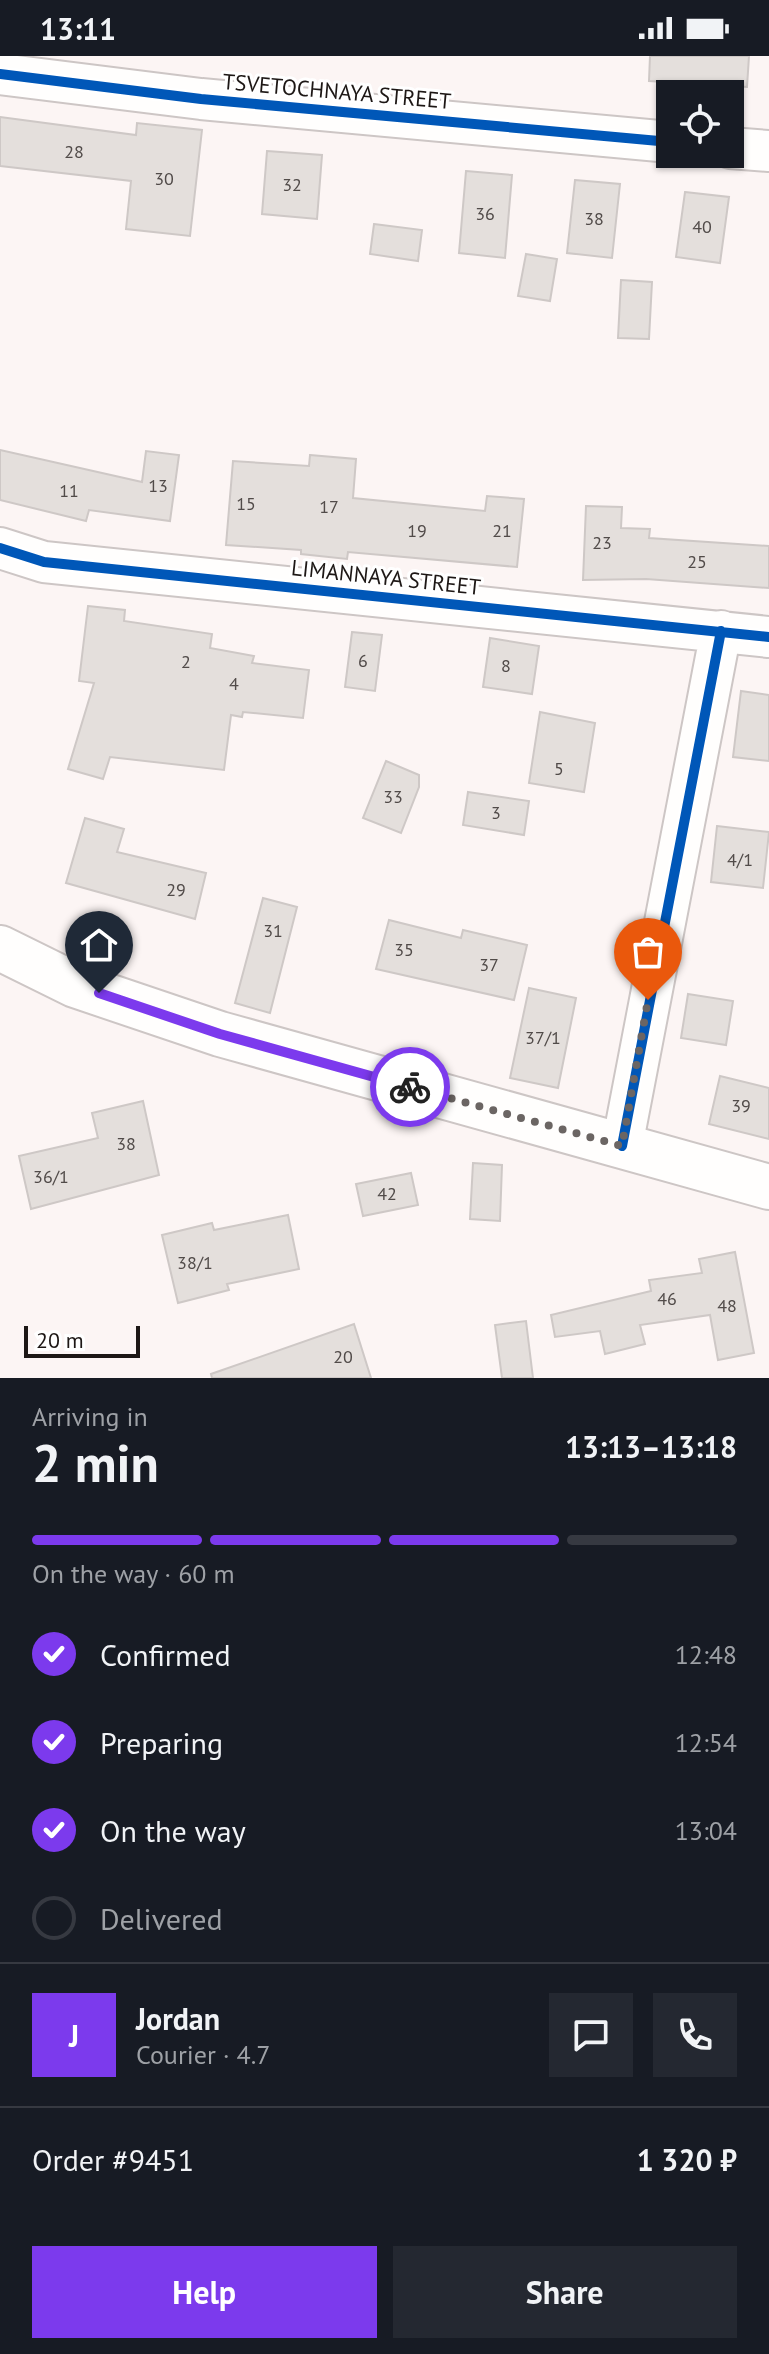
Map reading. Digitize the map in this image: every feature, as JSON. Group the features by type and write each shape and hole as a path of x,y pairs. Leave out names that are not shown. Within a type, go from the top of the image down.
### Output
{"main road":[{"path":"0,948 75,985 220,1034 769,1187"}],"street":[{"name":"TSVETOCHNAYA STREET","path":"0,74 201,99 656,141"},
{"path":"744,149 769,151"},
{"name":"LIMANNAYA STREET","path":"0,548 44,562 769,637"},
{"path":"622,1146 670,883 721,631"}],"building":[{"path":"650,56 749,56 747,87 744,87 744,80 649,81"},
{"path":"0,117 136,135 137,123 202,130 190,236 126,229 131,181 0,166"},
{"path":"267,151 322,155 317,219 262,214"},
{"path":"466,171 512,175 505,258 459,253"},
{"path":"575,180 620,184 612,258 567,253"},
{"path":"685,192 729,197 720,263 676,257"},
{"path":"374,224 422,230 418,261 370,254"},
{"path":"526,254 557,259 550,301 518,296"},
{"path":"621,280 652,282 649,339 618,338"},
{"path":"0,450 142,482 146,451 179,455 170,521 89,510 86,521 0,500"},
{"path":"310,455 356,459 353,498 485,511 487,496 524,499 517,567 348,552 347,559 301,554 301,550 226,545 233,461 309,466"},
{"path":"586,506 622,507 621,528 650,529 649,538 769,546 769,588 646,579 583,580"},
{"path":"88,606 125,610 124,621 212,634 210,648 254,656 252,663 309,670 303,718 243,712 242,717 231,715 224,770 110,757 103,779 68,769 94,683 79,681"},
{"path":"352,632 382,635 375,691 345,687"},
{"path":"490,638 539,646 532,694 483,687"},
{"path":"741,691 769,695 769,761 733,757"},
{"path":"540,712 595,723 584,792 529,783"},
{"path":"386,761 419,775 419,787 401,833 363,818"},
{"path":"468,792 529,801 524,835 463,825"},
{"path":"85,818 124,829 117,852 206,873 195,919 66,883"},
{"path":"717,826 769,832 763,888 711,882"},
{"path":"263,898 297,907 270,1013 235,1003"},
{"path":"389,920 461,938 463,930 527,945 514,1000 376,969"},
{"path":"529,988 576,998 558,1088 510,1078"},
{"path":"688,994 733,1001 726,1045 681,1038"},
{"path":"720,1076 769,1088 769,1139 709,1124"},
{"path":"143,1101 159,1175 31,1209 19,1156 98,1138 92,1113"},
{"path":"473,1163 502,1165 500,1221 470,1219"},
{"path":"411,1173 418,1205 363,1216 356,1184"},
{"path":"288,1215 299,1269 227,1284 229,1290 178,1303 162,1235 212,1223 214,1230"},
{"path":"735,1252 754,1353 718,1360 710,1315 640,1325 645,1344 605,1354 600,1331 555,1337 551,1315 651,1291 649,1280 702,1273 699,1259"},
{"path":"526,1321 533,1378 502,1378 495,1325"},
{"path":"354,1324 371,1378 212,1378 211,1374"}],"cycle path":[{"path":"0,74 201,99 656,141"},
{"path":"0,548 44,562 769,637"},
{"path":"622,1146 721,631"}],"way so far":[{"path":"410,1087 622,1146 648,1000"}],"route":[{"path":"99,993 220,1034 410,1087"}]}
